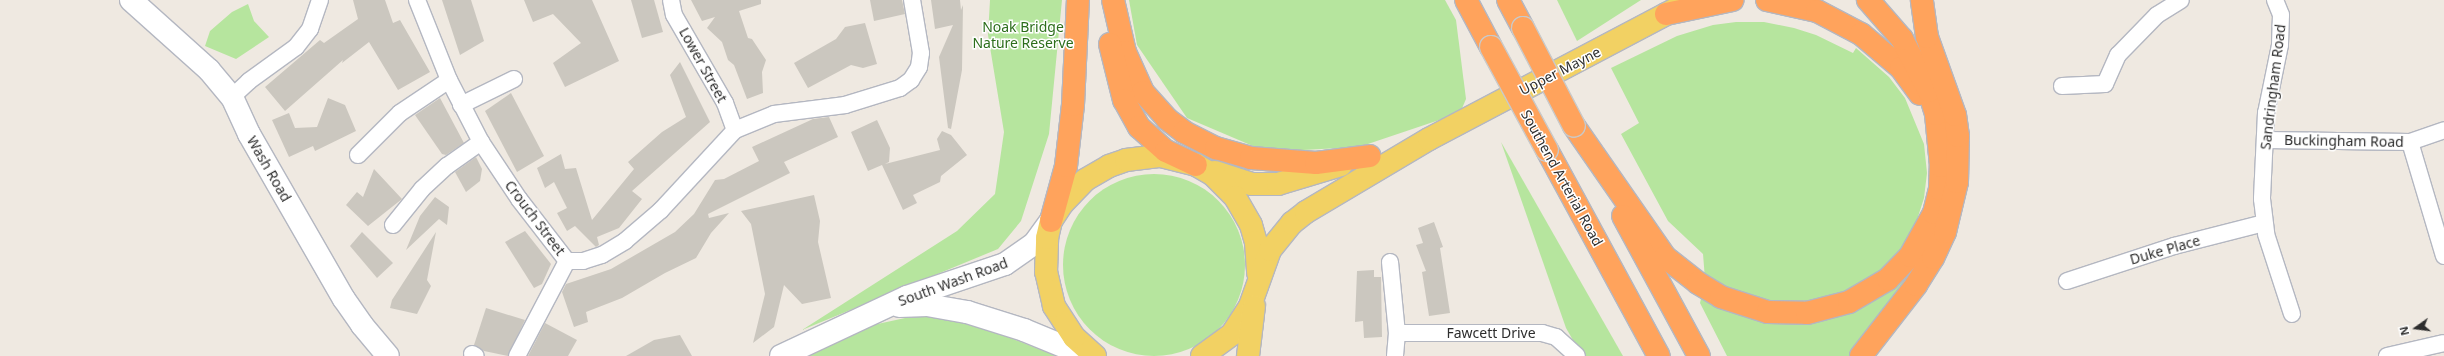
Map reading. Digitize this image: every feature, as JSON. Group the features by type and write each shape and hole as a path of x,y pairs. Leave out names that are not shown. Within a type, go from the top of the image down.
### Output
{"highway":[{"path":"1051,221 1066,166 1070,128 1078,0"},
{"path":"1102,0 1120,85 1130,113 1152,141 1166,151 1196,165"},
{"path":"1113,0 1125,52 1144,92 1167,119 1184,132 1216,148 1258,159 1316,163 1370,156"},
{"path":"1462,0 1488,42"},
{"name":"Southend Arterial Road","path":"1466,0 1659,356"},
{"path":"1508,0 1574,126 1699,356"},
{"path":"1661,12 1733,0"},
{"path":"1767,0 1794,4 1837,20 1885,53 1916,86 1928,109 1941,149"},
{"path":"1574,126 1665,257 1698,283 1721,297 1768,312 1807,313 1849,302 1888,279 1900,267 1918,244 1934,213 1940,190 1941,149 1936,114 1917,65 1895,29 1868,0"},
{"path":"1861,356 1916,284 1933,258 1945,232 1957,182 1958,143 1954,115 1927,37 1922,0"}],"main road":[{"name":"Upper Mayne","path":"1256,292 1270,250 1292,223 1306,212 1429,139 1661,12 1691,0"},
{"name":"Upper Mayne","path":"1051,221 1062,204 1085,180 1110,166 1137,158 1161,156 1196,165 1251,184 1278,184 1429,139"},
{"path":"1196,165 1226,186 1249,220 1256,242 1256,292 1248,356"},
{"path":"1051,221 1045,257 1046,272 1054,306 1074,337 1095,356"},
{"path":"1202,356 1232,334 1250,306 1256,292"}],"street":[{"name":"Wash Road","path":"131,0 209,70 232,97 249,134 344,299 362,325 388,356"},
{"path":"232,97 248,81 296,47 310,29 320,0"},
{"name":"Crouch Street","path":"417,0 449,80 481,142 519,199 567,261 583,261 602,255 625,241 661,210 735,130"},
{"name":"Lower Street","path":"671,0 674,15 725,103 735,130"},
{"path":"735,130 774,114 845,105 900,88 911,80 919,67 921,53 912,0"},
{"path":"2062,86 2105,84 2118,56 2157,15 2182,0"},
{"name":"Sandringham Road","path":"2275,0 2281,15 2280,45 2266,113 2266,140 2262,200 2264,223 2292,314"},
{"path":"461,105 514,79"},
{"path":"358,155 388,123 449,80"},
{"name":"Buckingham Road","path":"2266,140 2410,142 2444,130"},
{"path":"393,225 422,189 447,166 481,142"},
{"path":"2410,142 2444,256"},
{"name":"South Wash Road","path":"781,356 936,286 1005,264 1034,244 1051,221"},
{"name":"Duke Place","path":"2067,281 2174,246 2264,223"},
{"path":"517,356 567,261"},
{"path":"1390,262 1397,333 1395,356"},
{"name":"South Wash Road","path":"887,308 927,305 967,312 1005,323 1087,356"},
{"name":"Fawcett Drive","path":"1397,333 1542,333 1556,337 1577,356"},
{"path":"2387,356 2444,343"}],"green space":[{"name":"Noak Bridge Nature Reserve","path":"990,0 1062,0 1049,134 1021,221 998,249 802,330 957,231 995,194 1004,132 988,35"},
{"path":"1129,0 1445,0 1456,20 1466,99 1460,113 1359,147 1267,152 1187,118 1137,45"},
{"path":"1557,0 1641,0 1577,41"},
{"path":"248,4 254,21 269,37 236,59 205,46 210,31 232,12"},
{"path":"1736,22 1764,22 1794,28 1816,35 1853,53 1856,48 1889,77 1905,98 1924,144 1927,173 1924,198 1916,223 1902,249 1867,284 1816,304 1757,302 1705,279 1703,254 1668,221 1621,134 1639,123 1611,68 1677,36 1713,25"},
{"path":"1501,142 1623,356 1582,356 1566,328"},
{"path":"1145,174 1163,174 1189,181 1205,189 1224,207 1230,214 1238,230 1245,256 1245,274 1238,300 1230,316 1212,335 1205,341 1180,352 1163,356 1145,356 1119,349 1103,341 1078,316 1070,300 1065,283 1063,274 1063,256 1070,230 1078,214 1103,189 1119,181 1136,176"},
{"path":"1914,266 1916,269 1849,356 1727,356 1700,303 1702,294 1787,320"},
{"path":"929,316 973,323 1056,356 807,356 873,325 905,318"}],"building":[{"path":"353,0 385,0 393,23 400,20 430,72 398,90 369,42 342,63 343,60 285,111 265,87 320,40 324,43 358,19"},
{"path":"442,0 471,0 484,41 460,55"},
{"path":"524,0 592,0 619,61 565,87 553,63 581,43 553,14 533,22"},
{"path":"631,0 654,0 663,32 642,38"},
{"path":"691,0 761,0 761,4 739,11 748,38 752,39 766,60 762,72 763,93 747,99 734,65 728,60 722,42 707,28 715,17 702,21"},
{"path":"870,0 902,0 905,14 874,21"},
{"path":"931,0 960,0 961,10 963,5 962,70 951,129 948,128 939,57 953,25 935,29"},
{"path":"865,23 877,64 863,68 851,65 808,88 794,63 836,39 845,27"},
{"path":"680,62 710,122 632,191 642,199 619,228 597,237 599,245 596,247 575,226 567,231 557,213 567,208 554,182 545,188 537,168 561,154 565,169 576,168 592,220 634,169 628,162 662,132 686,117 670,75"},
{"path":"511,93 544,156 517,172 485,111"},
{"path":"328,98 345,105 356,131 315,151 313,146 289,157 272,120 289,113 295,128 317,127"},
{"path":"440,98 464,143 446,155 442,154 415,115"},
{"path":"829,117 838,137 784,162 790,173 708,214 709,218 729,213 711,233 696,258 665,273 622,298 586,312 588,322 574,327 562,292 566,284 611,269 675,232 694,214 715,180 724,179 759,161 752,147 813,119"},
{"path":"877,120 890,148 889,162 885,164 940,150 937,139 942,131 951,135 967,155 941,176 940,182 913,195 917,203 903,210 882,165 868,171 851,132"},
{"path":"476,157 482,169 480,181 466,192 455,172"},
{"path":"374,169 402,199 368,226 346,205 357,192 363,197"},
{"path":"814,195 820,221 818,242 831,298 802,304 784,285 774,327 753,343 765,294 751,224 741,211"},
{"path":"435,197 449,207 447,225 439,219 406,250 420,216"},
{"path":"1434,222 1443,247 1440,248 1450,313 1429,316 1422,272 1426,271 1416,245 1423,243 1418,228"},
{"path":"525,231 551,264 542,284 534,288 505,242"},
{"path":"362,232 393,263 377,278 350,246"},
{"path":"436,232 427,280 431,286 417,314 390,308 392,300"},
{"path":"1374,270 1374,277 1381,277 1382,337 1364,338 1363,321 1355,322 1357,271"},
{"path":"486,308 525,320 508,356 484,351 474,345"},
{"path":"545,323 577,340 568,356 528,356"},
{"path":"680,335 692,356 626,356 654,340"}]}
